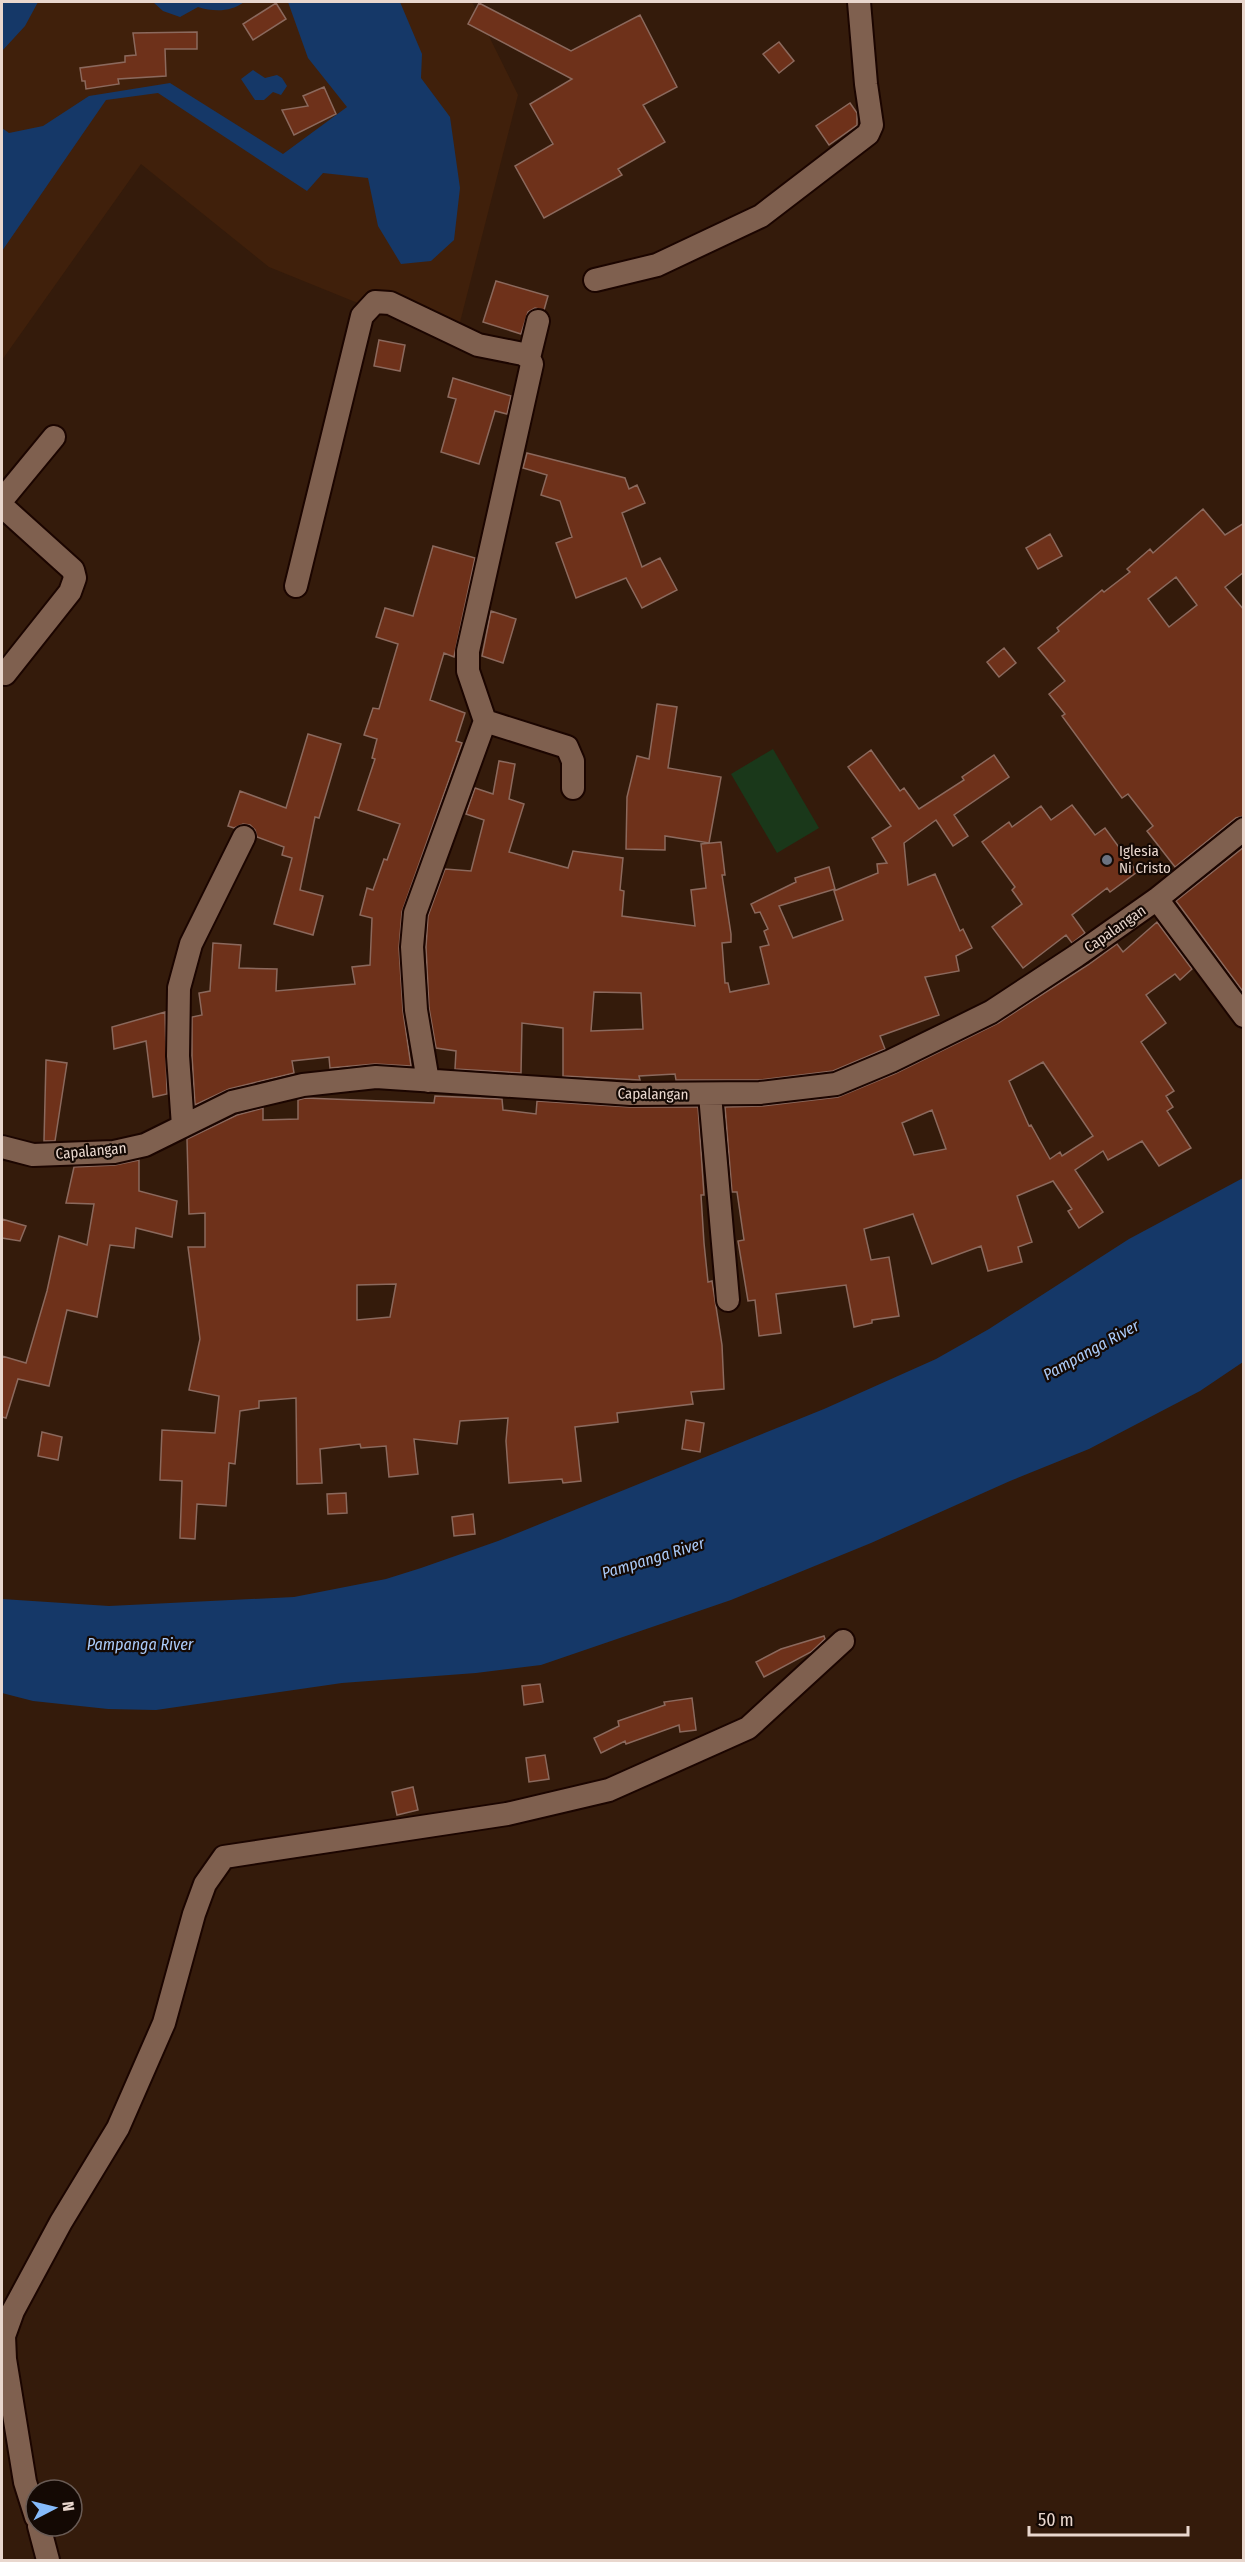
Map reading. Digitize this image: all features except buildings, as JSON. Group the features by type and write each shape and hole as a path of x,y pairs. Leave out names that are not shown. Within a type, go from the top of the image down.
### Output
{"street":[{"path":"595,280 657,266 761,216 868,134 872,125 859,2"},
{"path":"296,586 362,316 375,302 390,303 478,345 523,354 529,358 532,364 468,651 468,671 485,721 415,913 412,947 413,972 416,1010 428,1081"},
{"path":"529,358 538,321"},
{"path":"2,500 54,437"},
{"path":"2,506 73,570 75,578 70,592 5,674"},
{"path":"485,721 567,747 573,761 573,788"},
{"name":"Capalangan","path":"2,1147 33,1155 114,1152 145,1145 232,1102 303,1085 376,1077 631,1094 760,1093 836,1084 891,1061 991,1012 1157,899 1244,829"},
{"path":"183,1126 178,1056 179,988 191,944 244,837"},
{"path":"1157,899 1244,1016"},
{"path":"710,1095 728,1300"},
{"path":"24,2478 4,2359 4,2336 13,2311 29,2281 118,2128 164,2023 198,1904 206,1884 224,1857 507,1814 609,1790 748,1728 843,1641"},
{"path":"42,2538 48,2560"}],"shaded area":[{"path":"2,2 472,2 518,95 458,330 380,312 269,267 141,164 2,360"}],"green space":[{"path":"773,749 819,828 777,853 731,774"}],"water":[{"path":"2,2 38,2 25,26 2,51"},
{"path":"153,2 244,2 234,8 222,10 198,7 180,17 163,11"},
{"path":"288,2 400,2 422,54 421,78 450,117 460,188 454,240 431,261 401,264 378,226 368,178 323,173 307,191 158,93 106,100 2,251 2,128 9,133 43,126 89,96 170,83 283,154 347,107 308,58"},
{"path":"253,70 265,78 277,75 287,86 281,95 273,92 264,100 255,100 241,79"},
{"name":"Pampanga River","path":"1243,1178 1243,1362 1200,1391 1089,1449 1010,1481 871,1543 731,1600 541,1665 476,1673 342,1683 156,1710 108,1709 33,1701 2,1693 2,1599 109,1606 294,1597 386,1579 421,1568 498,1541 824,1409 936,1359 989,1329 1129,1239"}],"place":[{"name":"Iglesia Ni Cristo","path":"1107,860"}]}
